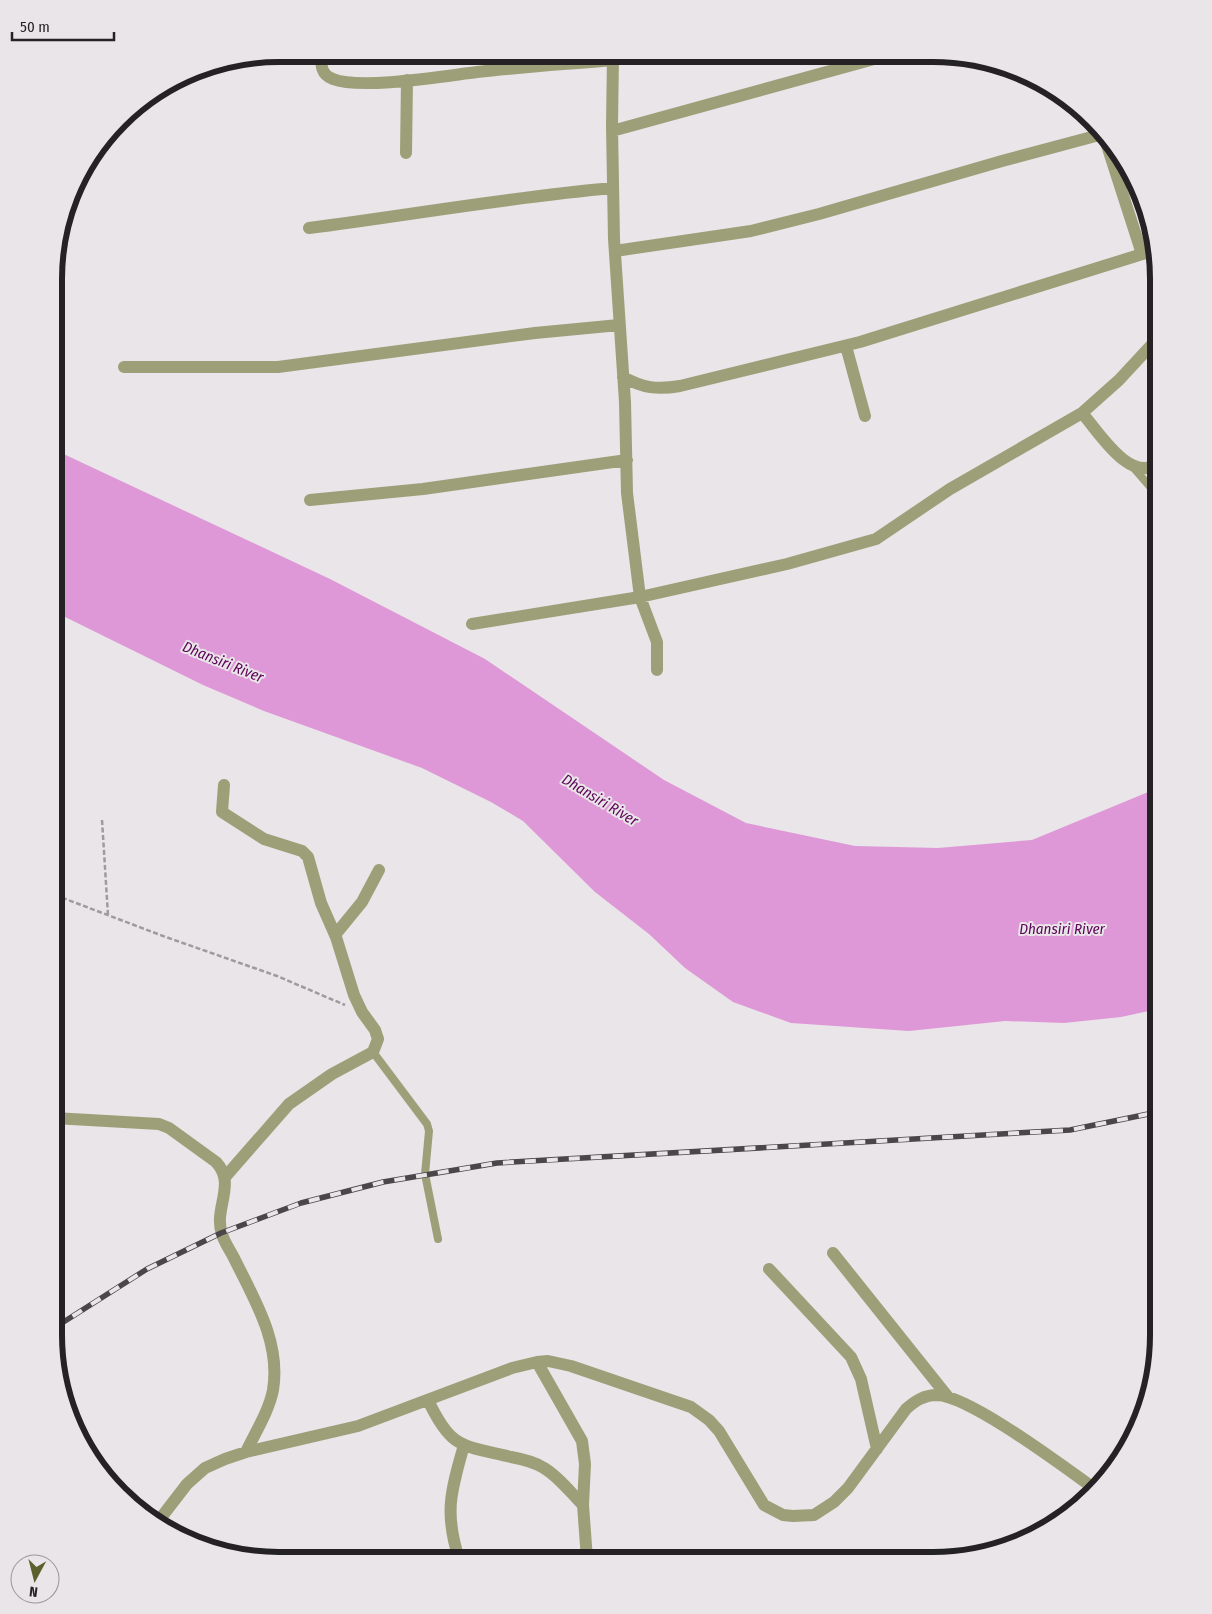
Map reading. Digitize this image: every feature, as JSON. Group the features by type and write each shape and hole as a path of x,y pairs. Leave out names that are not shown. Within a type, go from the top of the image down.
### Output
{"street":[{"path":"322,62 323,72 334,80 357,82 407,80 568,62"},
{"path":"613,62 612,131 615,251 630,530 640,597 657,642 657,670"},
{"path":"612,131 863,62"},
{"path":"406,153 407,80"},
{"path":"615,251 752,231 819,214 1094,134"},
{"path":"623,377 640,386 663,389 846,346 1070,278 1147,252 1111,157"},
{"path":"309,228 396,217 499,200 613,188"},
{"path":"124,367 278,367 535,333 619,325"},
{"path":"846,346 865,416"},
{"path":"472,624 640,597 787,564 876,539 950,489 1082,413 1119,380 1150,347"},
{"path":"1082,413 1121,458 1132,466 1143,469 1150,467"},
{"path":"310,500 423,489 627,460"},
{"path":"224,785 222,812 264,839 302,851 308,857 320,903 335,935 354,995 362,1012 375,1030 378,1039 373,1052 332,1074 289,1104 226,1176 221,1233 266,1325 273,1349 273,1389 269,1404 246,1452"},
{"path":"335,935 362,902 379,870"},
{"path":"63,1119 159,1124 169,1128 216,1162 226,1176"},
{"path":"833,1253 948,1397 1010,1431 1089,1485"},
{"path":"769,1269 851,1357 861,1379 877,1449"},
{"path":"162,1517 176,1497 205,1468 246,1452 340,1431 512,1368 537,1362 548,1361 571,1366 691,1407 709,1420 719,1431 764,1505 783,1515 802,1516 826,1510 848,1488 906,1409 915,1401 931,1396 948,1397"},
{"path":"537,1362 582,1441 586,1464 583,1506 586,1552"},
{"path":"428,1400 440,1425 456,1442 523,1459 544,1468 583,1506"},
{"path":"457,1552 453,1540 449,1508 451,1490 464,1445"}],"lane":[{"path":"1132,466 1150,487"},
{"path":"373,1052 426,1124 429,1131 425,1174 438,1239"}],"path":[{"path":"102,820 108,915"},
{"path":"63,898 276,976 362,1012"}],"water":[{"name":"Dhansiri River","path":"63,454 330,579 485,659 664,780 746,823 855,846 938,848 1032,840 1150,791 1150,1011 1121,1017 1064,1023 1005,1021 909,1031 791,1023 733,1002 685,968 649,934 595,892 523,821 491,802 422,768 264,711 203,685 63,616"}],"railway":[{"path":"63,1322 147,1269 221,1233 301,1203 383,1182 497,1163 1070,1130 1150,1114"}]}
